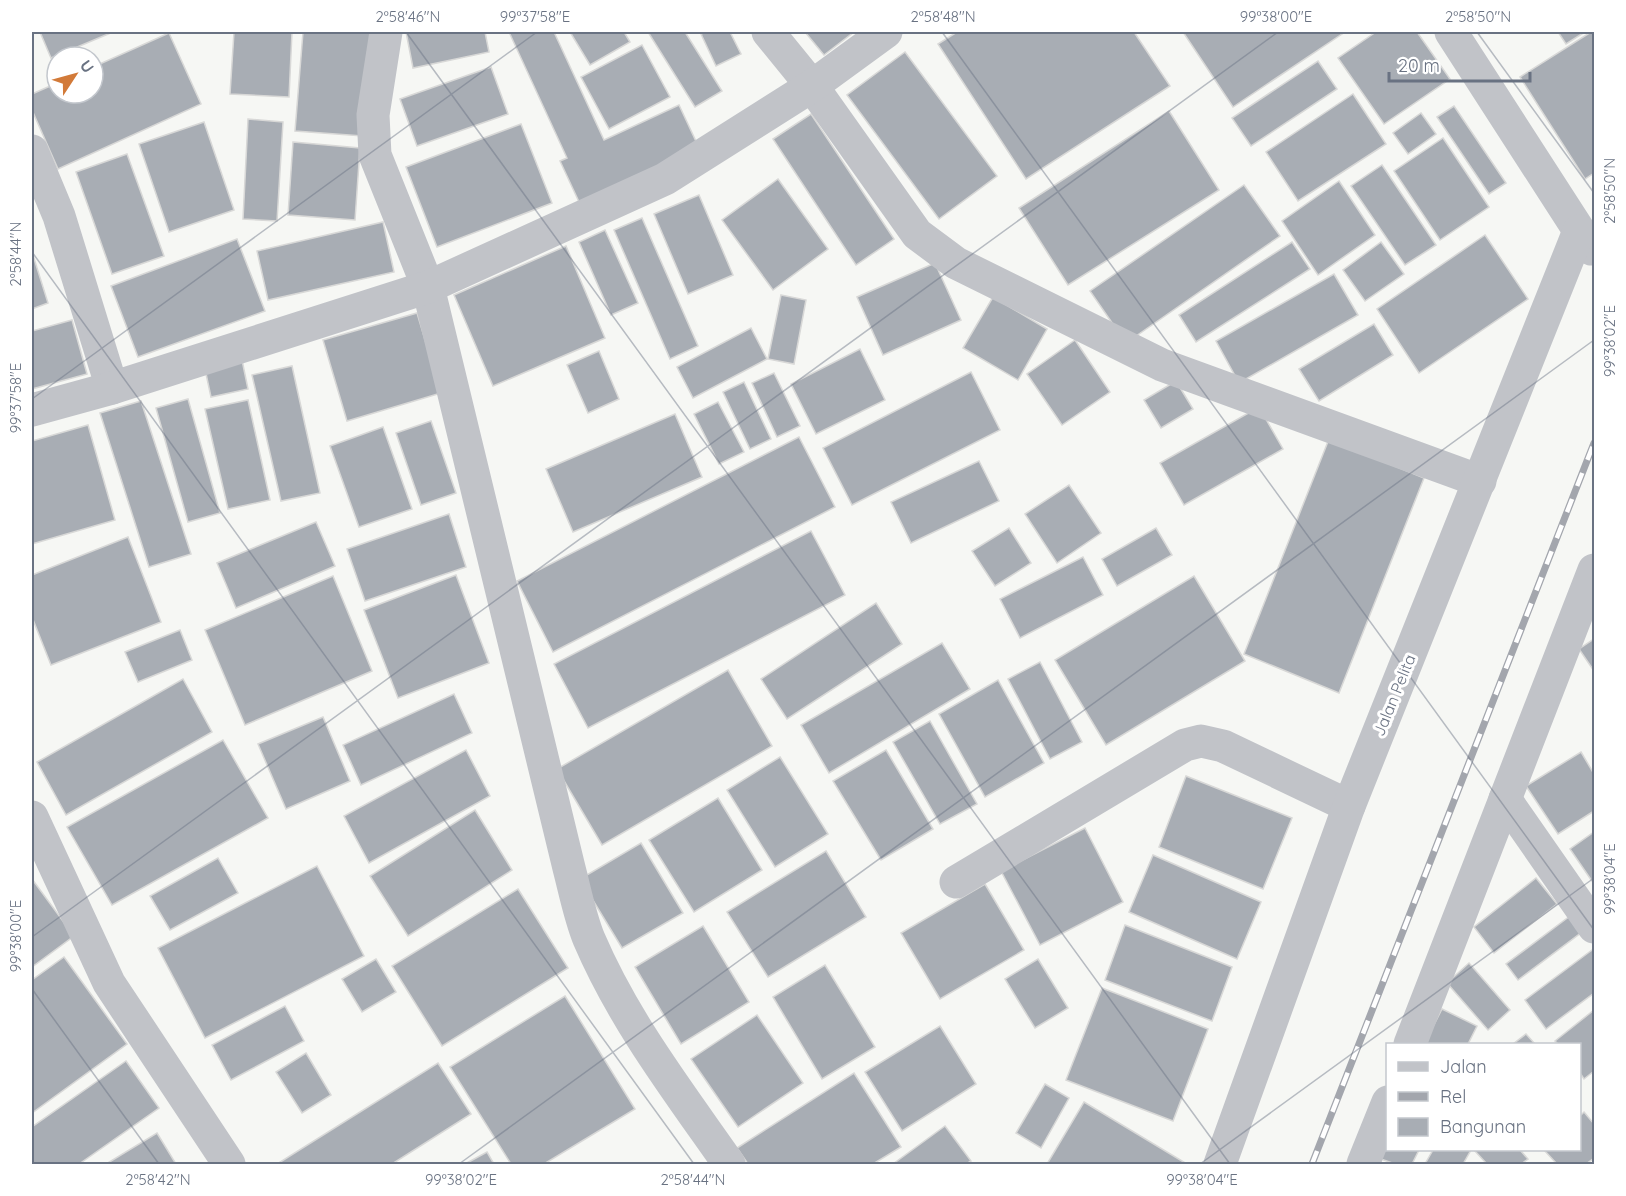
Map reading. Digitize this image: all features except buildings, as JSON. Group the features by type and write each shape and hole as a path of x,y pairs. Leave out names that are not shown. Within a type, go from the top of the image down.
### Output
{"street":[{"path":"386,32 373,115 375,155 428,287 569,868 588,936 608,980 637,1032 729,1164"},
{"path":"768,32 812,86 917,234 956,263 1162,364 1480,481"},
{"path":"32,410 112,388 428,287 665,179 812,86 886,32"},
{"path":"1451,32 1587,243"},
{"path":"32,151 58,216 112,388"},
{"name":"Jalan Pelita","path":"1220,1164 1349,806 1480,481 1587,243"},
{"path":"1410,1043 1594,570"},
{"path":"956,882 1185,745 1201,741 1223,746 1349,806"},
{"path":"1505,799 1594,927"},
{"path":"32,817 109,983 229,1164"},
{"path":"1363,1164 1386,1107"}],"railway":[{"path":"1312,1164 1594,443"}]}
